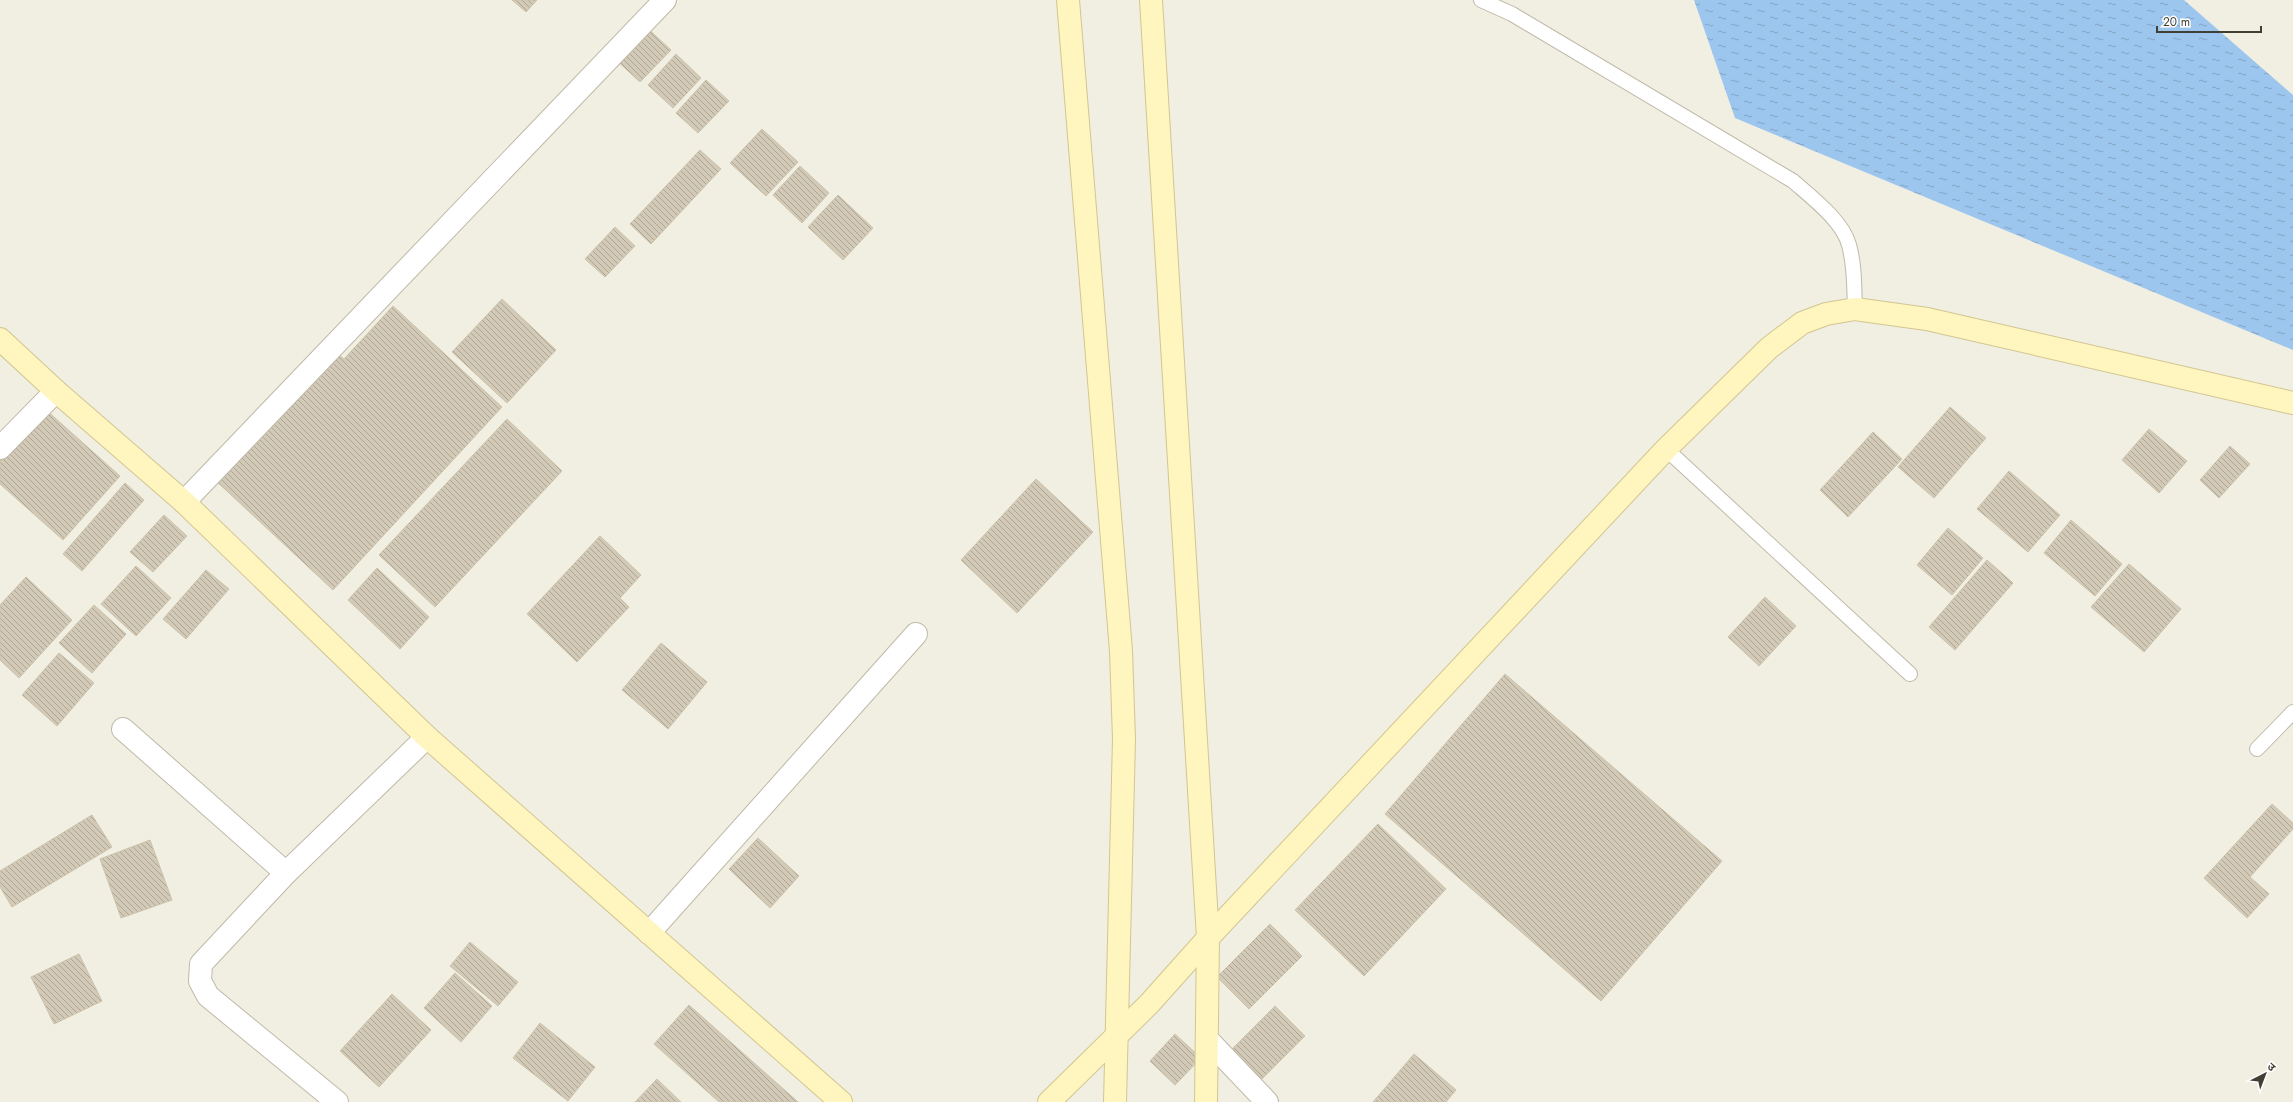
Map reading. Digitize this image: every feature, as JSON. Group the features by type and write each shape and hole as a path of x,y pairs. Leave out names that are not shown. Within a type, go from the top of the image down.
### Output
{"street":[{"path":"184,502 665,0"},
{"path":"1068,0 1121,651 1124,739 1118,1035 1115,1102"},
{"path":"1151,0 1208,938 1206,1102"},
{"path":"1049,1102 1149,1004 1208,938 1666,449 1769,348 1802,323 1826,314 1855,309 1927,319 2293,403"},
{"path":"0,339 56,391 184,502 426,736 841,1102"},
{"path":"0,448 56,391"},
{"path":"649,933 916,634"},
{"path":"123,729 286,873"},
{"path":"337,1102 208,996 200,981 201,964 286,873 426,736"},
{"path":"1207,1039 1267,1102"}],"lane":[{"path":"1481,0 1512,14 1793,181 1830,213 1849,243 1854,273 1855,309"},
{"path":"1666,449 1910,674"},
{"path":"2257,749 2293,712"}],"water":[{"path":"1694,0 2184,0 2293,95 2293,350 1735,118"}],"building":[{"path":"512,0 537,0 526,12"},
{"path":"644,25 671,50 640,82 614,58"},
{"path":"676,54 701,78 673,108 648,85"},
{"path":"706,80 729,101 698,133 676,113"},
{"path":"762,129 798,162 766,196 730,163"},
{"path":"700,150 721,169 651,244 630,224"},
{"path":"800,166 829,193 802,223 773,195"},
{"path":"838,195 873,228 843,260 808,227"},
{"path":"615,227 635,246 605,277 585,259"},
{"path":"502,299 556,350 507,403 452,352"},
{"path":"393,306 502,407 333,590 214,479 333,350 344,359"},
{"path":"1950,407 1986,438 1934,498 1898,467"},
{"path":"45,409 120,476 63,540 0,484 0,459"},
{"path":"507,419 562,471 435,607 379,555"},
{"path":"2149,429 2187,461 2159,493 2122,460"},
{"path":"1873,432 1902,459 1848,517 1820,490"},
{"path":"2230,446 2250,464 2219,498 2200,480"},
{"path":"2009,471 2060,515 2028,552 1977,509"},
{"path":"1036,479 1093,532 1017,613 961,560"},
{"path":"125,483 144,500 82,571 63,554"},
{"path":"164,515 187,536 153,572 130,552"},
{"path":"2071,520 2122,564 2095,596 2044,553"},
{"path":"1948,528 1983,558 1952,595 1917,565"},
{"path":"600,536 641,575 620,598 629,607 577,662 527,614"},
{"path":"1987,560 2013,583 1955,650 1929,627"},
{"path":"2129,564 2181,609 2144,652 2091,607"},
{"path":"136,566 171,598 136,636 101,604"},
{"path":"377,568 429,617 400,649 348,600"},
{"path":"206,570 229,589 186,639 163,619"},
{"path":"26,577 72,620 19,678 0,660 0,605"},
{"path":"1765,597 1796,626 1759,666 1728,637"},
{"path":"94,605 126,634 92,673 59,643"},
{"path":"661,643 707,682 668,729 622,690"},
{"path":"59,653 94,683 57,726 22,695"},
{"path":"1505,674 1722,861 1601,1001 1385,814"},
{"path":"2272,804 2293,823 2293,829 2250,877 2269,894 2247,918 2204,878"},
{"path":"92,815 112,847 12,907 0,887 0,871"},
{"path":"1378,824 1446,889 1364,976 1295,910"},
{"path":"758,838 799,876 770,908 729,869"},
{"path":"150,840 172,900 121,918 100,859"},
{"path":"1270,924 1302,956 1249,1009 1217,977"},
{"path":"470,942 518,982 498,1006 450,966"},
{"path":"79,954 102,1001 54,1024 31,977"},
{"path":"455,973 492,1006 461,1042 424,1008"},
{"path":"392,994 431,1030 379,1087 340,1051"},
{"path":"689,1005 798,1102 719,1102 654,1044"},
{"path":"1275,1006 1305,1036 1262,1079 1232,1049"},
{"path":"540,1023 595,1067 568,1101 513,1058"},
{"path":"1175,1034 1201,1058 1175,1085 1150,1061"},
{"path":"1414,1054 1456,1090 1446,1102 1373,1102"},
{"path":"657,1079 681,1102 635,1102"}]}
